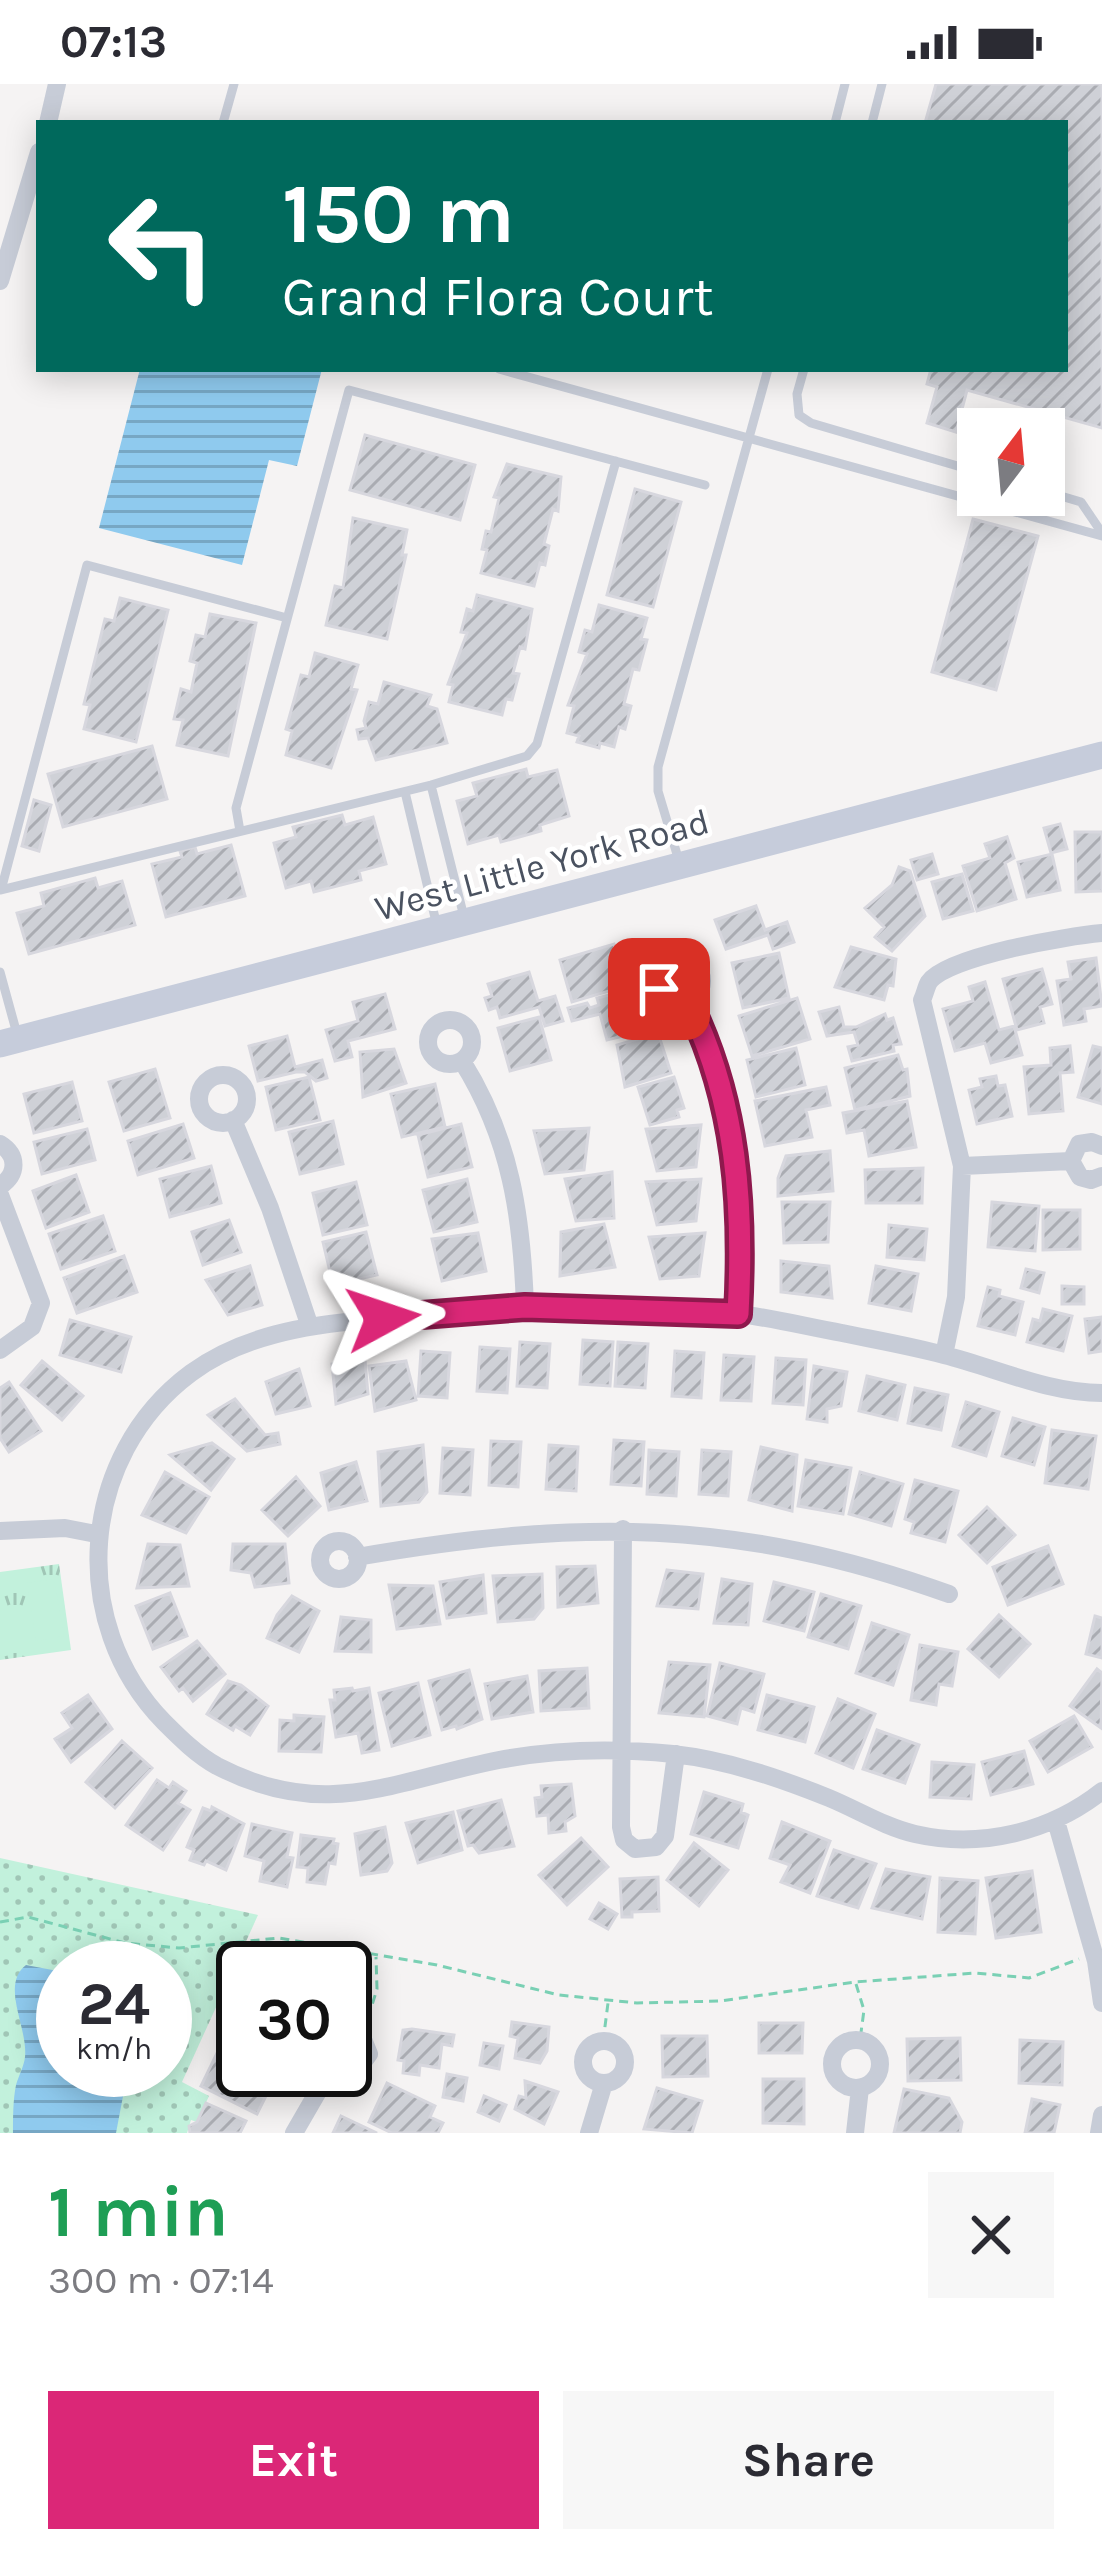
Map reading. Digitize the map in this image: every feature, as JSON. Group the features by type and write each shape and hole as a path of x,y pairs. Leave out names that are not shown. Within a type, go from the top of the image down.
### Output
{"main road":[{"name":"West Little York Road","path":"9,1041 1102,755"}],"street":[{"path":"49,120 57,84"},
{"path":"0,277 7,232 36,160"},
{"path":"944,1355 956,1297 962,1166 922,1000 930,981 951,966 1072,935 1102,933"},
{"path":"688,1002 710,1046 732,1132 741,1237 738,1314"},
{"path":"462,1061 486,1099 514,1180 523,1237 525,1307"},
{"path":"233,1120 270,1208 309,1324"},
{"path":"0,1144 9,1150 14,1165 9,1179 0,1186"},
{"path":"1071,1161 1079,1144 1102,1146"},
{"path":"962,1166 1071,1161"},
{"path":"1071,1161 1079,1177 1102,1176"},
{"path":"0,1195 41,1303 32,1327 0,1349"},
{"path":"1102,1393 1061,1390 944,1355 738,1314 525,1307 309,1324 228,1352 190,1374 156,1406 131,1441 109,1486 96,1534 100,1608 129,1678 180,1738 210,1762 279,1790 324,1796 362,1794 560,1750 623,1750 676,1754 781,1780 916,1834 984,1839 1056,1821 1102,1792"},
{"path":"0,1532 64,1528 96,1534"},
{"path":"357,1557 516,1533 623,1529 770,1544 886,1571 949,1594"},
{"path":"623,1529 622,1834 629,1846 642,1851 656,1847 664,1836 676,1754"},
{"path":"1056,1821 1095,1958 1102,2003"},
{"path":"860,2040 874,2048 880,2064 874,2079 860,2087 838,2081 831,2060 845,2042 860,2040"},
{"path":"589,2133 604,2083 621,2074 624,2062 620,2050 603,2042 591,2046 583,2063 587,2075 604,2083"},
{"path":"855,2133 860,2087"},
{"path":"294,2133 315,2097"},
{"path":"1099,2133 1102,2115"}],"lane":[{"path":"224,120 234,84"},
{"path":"836,120 845,84"},
{"path":"873,120 882,84"},
{"path":"510,372 1102,535"},
{"path":"680,866 658,791 658,767 767,372"},
{"path":"803,372 797,394 799,415 811,423 957,466"},
{"path":"240,831 236,808 349,390 705,485"},
{"path":"287,618 87,565 1,892 430,785 527,756 537,744 616,461"},
{"path":"1065,497 1081,502 1102,535"},
{"path":"430,785 466,922"},
{"path":"405,791 437,929"},
{"path":"0,972 9,1041"}],"path":[{"path":"0,1922 42,1919 144,1946 178,1948 265,1937 376,1954 548,1993 608,2001 720,2002 855,1982 975,1973 1029,1978 1074,1959 1095,1958"},
{"path":"372,2005 376,1954"},
{"path":"855,1982 864,2010 860,2040"},
{"path":"603,2042 608,2001"}],"green space":[{"path":"59,1564 71,1650 0,1660 0,1572"},
{"path":"54,1579 64,1636 36,1641 27,1583"},
{"path":"0,1858 258,1915 246,1941 216,1941 216,2007 192,2060 192,1941 36,1941 36,2097 192,2097 192,2087 209,2096 187,2133 0,2133"}],"water":[{"path":"139,372 321,372 297,466 269,460 242,565 99,528"},
{"path":"26,1965 36,1967 36,2097 123,2097 116,2133 13,2133 15,2091 25,2057 15,1995 19,1973"}],"building":[{"path":"936,84 1102,84 1102,428 1065,418 1065,408 1031,408 967,390 962,408 957,408 956,432 927,423 937,387 927,384 930,372 1068,372 1068,120 926,120"},
{"path":"365,435 475,465 460,520 350,490"},
{"path":"507,464 561,477 558,511 553,509 544,544 549,546 545,565 540,563 534,586 481,573 486,531 491,532 499,498 494,497"},
{"path":"635,489 681,502 653,607 607,595"},
{"path":"353,518 407,530 387,639 326,625 335,586 343,588"},
{"path":"973,519 1038,536 996,690 932,672"},
{"path":"477,595 532,609 525,649 520,647 513,673 519,674 512,700 506,699 502,715 449,702 453,685 448,684 467,633 461,632 467,609 473,611"},
{"path":"120,598 168,610 136,742 84,729 90,705 84,704 105,619 114,621"},
{"path":"599,605 647,618 641,639 647,640 624,704 631,706 625,729 619,727 614,747 600,743 599,748 577,742 579,736 567,733 574,706 568,705 587,654 579,652 585,630 592,632"},
{"path":"210,614 256,623 228,756 177,745 183,720 174,719 181,689 191,692 197,663 190,661 196,635 205,637"},
{"path":"315,653 358,665 351,689 357,690 331,768 286,755 292,731 286,729 301,675 309,677"},
{"path":"384,682 431,695 427,706 437,709 447,743 376,760 368,738 359,739 357,730 366,728 369,702 378,704"},
{"path":"152,746 167,799 63,827 48,774"},
{"path":"526,769 528,777 557,770 569,816 540,825 541,831 501,842 499,835 468,844 457,801 477,796 473,783"},
{"path":"34,800 51,805 39,851 22,846"},
{"path":"342,815 345,825 373,817 386,864 359,871 361,880 314,892 311,881 286,888 274,843 296,837 293,827"},
{"path":"1060,824 1067,849 1051,853 1044,828"},
{"path":"1075,832 1102,832 1102,891 1076,892"},
{"path":"1007,837 1014,858 1005,863 1016,899 977,911 963,866 990,858 985,844"},
{"path":"231,845 245,896 166,917 152,864 182,857 180,851 195,847 197,854"},
{"path":"932,854 938,874 917,880 911,860"},
{"path":"1052,854 1060,890 1027,897 1018,862"},
{"path":"899,867 910,871 925,916 892,951 875,937 884,927 865,908 892,885"},
{"path":"962,874 973,911 943,919 932,882"},
{"path":"95,878 98,888 122,881 135,925 29,954 17,913 44,906 41,893"},
{"path":"756,906 765,930 787,922 794,942 773,949 768,935 726,949 715,920"},
{"path":"614,944 626,986 572,1002 560,960"},
{"path":"851,947 896,959 893,986 888,985 884,1000 835,987"},
{"path":"779,953 789,998 743,1008 732,963"},
{"path":"1096,958 1102,1006 1084,1009 1086,1021 1064,1025 1057,981 1071,979 1068,962"},
{"path":"1042,969 1052,1004 1040,1007 1044,1023 1017,1030 1003,979"},
{"path":"529,972 538,1001 555,996 563,1021 545,1026 539,1007 500,1018 497,1007 489,1010 488,984"},
{"path":"985,982 999,1030 1014,1026 1022,1055 991,1063 985,1043 955,1051 943,1009 973,1001 969,987"},
{"path":"633,989 644,1031 607,1040 600,1014 572,1021 568,1008 587,1003 590,1008 599,1005 597,998"},
{"path":"385,994 395,1029 348,1041 352,1057 335,1061 326,1030 358,1021 353,1002"},
{"path":"797,998 810,1039 752,1056 739,1016"},
{"path":"839,1007 844,1027 856,1027 885,1014 887,1020 893,1018 901,1044 893,1045 894,1051 852,1061 848,1047 858,1045 854,1032 827,1036 819,1012"},
{"path":"539,1017 551,1060 510,1071 498,1028"},
{"path":"658,1033 671,1073 625,1087 617,1045"},
{"path":"287,1036 295,1067 322,1060 327,1078 316,1081 305,1072 296,1072 258,1081 249,1046"},
{"path":"1070,1046 1073,1072 1060,1073 1063,1111 1029,1114 1024,1067 1051,1065 1050,1048"},
{"path":"1093,1046 1102,1048 1102,1104 1078,1097"},
{"path":"796,1048 805,1085 756,1097 747,1060"},
{"path":"394,1049 406,1083 363,1097 360,1052"},
{"path":"898,1055 903,1070 907,1069 910,1096 855,1110 845,1068"},
{"path":"155,1069 170,1118 124,1131 109,1082"},
{"path":"996,1076 998,1086 1005,1085 1012,1116 977,1124 969,1090 982,1087 980,1079"},
{"path":"309,1077 320,1120 276,1130 266,1087"},
{"path":"674,1077 684,1108 677,1110 679,1117 650,1125 638,1087"},
{"path":"72,1082 82,1121 34,1133 24,1094"},
{"path":"435,1084 445,1127 402,1137 391,1094"},
{"path":"826,1087 830,1105 806,1110 812,1137 765,1146 755,1101"},
{"path":"907,1101 916,1147 869,1156 864,1130 847,1133 843,1113"},
{"path":"333,1121 343,1164 300,1174 289,1132"},
{"path":"183,1124 194,1158 138,1175 128,1141"},
{"path":"461,1124 472,1167 428,1177 418,1135"},
{"path":"701,1125 696,1167 657,1171 646,1129"},
{"path":"589,1128 584,1170 545,1174 534,1131"},
{"path":"87,1129 95,1160 42,1174 34,1142"},
{"path":"830,1151 833,1191 778,1196 786,1156"},
{"path":"211,1166 221,1203 170,1217 160,1179"},
{"path":"923,1168 922,1203 866,1203 865,1170"},
{"path":"612,1172 614,1218 576,1221 565,1179"},
{"path":"76,1175 89,1212 46,1228 33,1191"},
{"path":"467,1179 477,1222 434,1232 423,1190"},
{"path":"701,1179 696,1221 657,1225 646,1182"},
{"path":"356,1182 367,1225 323,1235 313,1193"},
{"path":"782,1202 830,1202 828,1242 784,1243"},
{"path":"992,1202 1039,1206 1035,1251 988,1247"},
{"path":"1043,1210 1080,1210 1080,1249 1043,1250"},
{"path":"103,1216 115,1251 61,1269 49,1234"},
{"path":"229,1220 241,1252 203,1265 192,1232"},
{"path":"604,1224 615,1267 560,1276 561,1232"},
{"path":"889,1225 927,1229 924,1260 887,1257"},
{"path":"366,1232 377,1275 333,1285 323,1242"},
{"path":"478,1233 486,1271 442,1281 432,1239"},
{"path":"705,1233 699,1276 660,1279 649,1237"},
{"path":"124,1256 137,1292 77,1313 64,1278"},
{"path":"781,1261 829,1266 832,1298 781,1292"},
{"path":"250,1266 262,1305 228,1315 206,1280"},
{"path":"876,1266 918,1274 911,1311 869,1303"},
{"path":"1026,1269 1044,1273 1039,1293 1021,1288"},
{"path":"1062,1286 1084,1287 1084,1304 1062,1304"},
{"path":"988,1287 1000,1290 999,1296 1023,1302 1015,1335 978,1326"},
{"path":"1043,1309 1072,1316 1063,1351 1027,1342 1033,1319 1040,1321"},
{"path":"1102,1317 1102,1351 1089,1353 1085,1319"},
{"path":"70,1320 131,1337 121,1372 60,1355"},
{"path":"583,1340 613,1342 610,1386 580,1384"},
{"path":"520,1342 550,1344 547,1388 517,1386"},
{"path":"618,1342 648,1344 645,1388 615,1386"},
{"path":"480,1347 510,1349 507,1393 477,1391"},
{"path":"421,1351 450,1353 447,1398 418,1396"},
{"path":"675,1351 704,1353 701,1398 672,1396"},
{"path":"724,1355 754,1357 751,1401 721,1400"},
{"path":"776,1358 806,1360 803,1405 773,1403"},
{"path":"365,1360 368,1394 336,1404 332,1364"},
{"path":"42,1361 83,1396 62,1420 21,1385"},
{"path":"406,1361 416,1400 375,1411 369,1366"},
{"path":"814,1366 847,1372 841,1406 827,1409 827,1422 807,1419"},
{"path":"299,1369 310,1406 276,1414 266,1382"},
{"path":"867,1376 905,1385 897,1420 859,1411"},
{"path":"9,1382 41,1431 9,1452 0,1438 0,1388"},
{"path":"915,1388 948,1395 941,1430 908,1423"},
{"path":"235,1399 265,1435 278,1433 280,1444 247,1451 208,1415"},
{"path":"966,1402 999,1412 986,1456 953,1446"},
{"path":"1013,1418 1045,1427 1034,1465 1002,1456"},
{"path":"1052,1430 1096,1436 1088,1489 1045,1483"},
{"path":"614,1440 644,1442 641,1486 611,1484"},
{"path":"491,1441 521,1442 518,1487 489,1485"},
{"path":"212,1443 234,1459 211,1490 170,1455"},
{"path":"423,1445 427,1492 419,1502 381,1506 378,1452"},
{"path":"549,1445 578,1447 576,1491 546,1489"},
{"path":"761,1447 797,1455 792,1511 749,1500"},
{"path":"443,1448 473,1450 470,1495 440,1493"},
{"path":"649,1450 679,1452 676,1496 647,1494"},
{"path":"702,1450 731,1452 728,1496 699,1494"},
{"path":"806,1460 851,1468 843,1514 798,1506"},
{"path":"356,1462 367,1501 329,1510 321,1473"},
{"path":"165,1472 209,1497 186,1533 142,1515"},
{"path":"860,1472 903,1484 891,1526 849,1514"},
{"path":"296,1477 320,1506 288,1536 262,1510"},
{"path":"915,1480 958,1491 945,1542 911,1533 914,1522 905,1519"},
{"path":"987,1507 1015,1535 987,1563 959,1535"},
{"path":"148,1544 180,1545 189,1586 137,1588"},
{"path":"233,1544 285,1544 289,1583 255,1587 251,1573 231,1570"},
{"path":"1048,1546 1063,1584 1008,1605 993,1567"},
{"path":"595,1566 598,1603 558,1607 557,1567"},
{"path":"667,1570 703,1574 698,1609 657,1606"},
{"path":"542,1574 543,1608 534,1619 498,1622 493,1576"},
{"path":"483,1575 486,1613 447,1618 440,1582"},
{"path":"722,1579 752,1584 748,1625 714,1623"},
{"path":"774,1582 814,1592 804,1631 764,1621"},
{"path":"389,1585 433,1586 440,1624 397,1629"},
{"path":"170,1593 187,1636 153,1649 136,1606"},
{"path":"821,1594 861,1606 848,1649 808,1637"},
{"path":"292,1596 319,1611 299,1652 267,1638"},
{"path":"999,1615 1030,1644 999,1677 968,1649"},
{"path":"1095,1616 1102,1618 1102,1658 1086,1654"},
{"path":"341,1617 371,1620 371,1652 335,1651"},
{"path":"872,1623 909,1635 893,1685 856,1673"},
{"path":"197,1641 225,1674 193,1701 161,1667"},
{"path":"920,1645 958,1652 952,1686 939,1684 936,1705 911,1700"},
{"path":"669,1662 710,1665 704,1717 659,1713"},
{"path":"720,1663 764,1674 754,1712 741,1708 737,1724 707,1716"},
{"path":"587,1668 589,1708 541,1711 539,1671"},
{"path":"1097,1669 1102,1673 1101,1728 1070,1706"},
{"path":"469,1670 482,1719 442,1730 429,1681"},
{"path":"527,1676 533,1712 492,1719 485,1684"},
{"path":"228,1681 268,1706 250,1735 207,1714"},
{"path":"418,1683 430,1735 392,1746 379,1693"},
{"path":"369,1688 379,1750 362,1753 358,1733 336,1737 330,1700 335,1700 334,1690"},
{"path":"88,1695 112,1729 71,1762 55,1739 72,1728 62,1713"},
{"path":"767,1695 814,1707 805,1742 758,1730"},
{"path":"838,1699 875,1714 853,1768 816,1753"},
{"path":"294,1715 324,1717 321,1752 279,1751 280,1720 294,1721"},
{"path":"1074,1716 1092,1747 1048,1772 1030,1741"},
{"path":"877,1730 919,1745 905,1783 863,1769"},
{"path":"122,1741 152,1768 115,1808 86,1782"},
{"path":"1024,1751 1033,1784 991,1795 982,1762"},
{"path":"932,1762 974,1765 971,1799 930,1797"},
{"path":"157,1780 169,1788 173,1782 186,1791 178,1803 190,1810 163,1850 126,1825"},
{"path":"571,1784 575,1816 565,1822 566,1831 549,1833 548,1815 537,1816 535,1798 542,1797 541,1786"},
{"path":"704,1792 743,1804 741,1812 748,1815 738,1848 691,1834"},
{"path":"501,1800 514,1846 479,1853 468,1846 458,1811"},
{"path":"212,1807 244,1824 226,1870 190,1860 194,1850 187,1847 203,1808 211,1811"},
{"path":"453,1812 462,1850 418,1863 406,1823"},
{"path":"782,1822 830,1841 810,1893 781,1882 790,1865 770,1858"},
{"path":"252,1824 292,1833 287,1887 260,1881 264,1861 245,1856"},
{"path":"385,1827 392,1863 387,1871 361,1875 355,1834"},
{"path":"301,1835 334,1839 338,1844 325,1884 307,1882 308,1868 297,1867"},
{"path":"581,1838 608,1867 567,1905 539,1875"},
{"path":"694,1843 728,1870 699,1906 667,1880"},
{"path":"834,1850 876,1864 858,1908 817,1896"},
{"path":"886,1869 930,1877 922,1919 872,1908"},
{"path":"1032,1871 1041,1932 996,1938 986,1878"},
{"path":"658,1877 659,1911 622,1917 620,1879"},
{"path":"940,1878 978,1881 975,1934 938,1932"},
{"path":"599,1903 617,1914 608,1929 590,1919"},
{"path":"512,2022 549,2027 547,2051 540,2063 515,2058 518,2038 510,2036"},
{"path":"759,2023 803,2023 802,2053 759,2053"},
{"path":"403,2030 454,2035 452,2046 442,2044 439,2068 420,2065 419,2075 403,2073 404,2061 398,2060"},
{"path":"662,2036 707,2036 708,2076 663,2077"},
{"path":"960,2038 961,2080 908,2081 907,2039"},
{"path":"1020,2040 1063,2042 1062,2085 1019,2083"},
{"path":"484,2043 503,2046 499,2069 480,2065"},
{"path":"216,2055 216,2094 201,2086"},
{"path":"447,2074 467,2078 463,2101 443,2097"},
{"path":"763,2079 804,2079 804,2124 763,2123"},
{"path":"525,2081 558,2092 544,2124 515,2109 519,2096 526,2098"},
{"path":"387,2083 435,2106 430,2117 443,2123 438,2133 392,2133 369,2122"},
{"path":"657,2088 702,2101 692,2133 644,2129"},
{"path":"904,2089 949,2098 962,2122 960,2133 894,2133"},
{"path":"484,2096 506,2105 499,2121 478,2112"},
{"path":"223,2097 265,2098 257,2114"},
{"path":"1032,2099 1060,2105 1054,2133 1025,2133"},
{"path":"206,2103 246,2121 240,2133 190,2133 189,2126 197,2122"},
{"path":"341,2116 377,2133 333,2133"}],"route":[{"path":"383,1318 525,1307 738,1314 740,1201 723,1087 688,1002 674,1003 659,989"}]}
